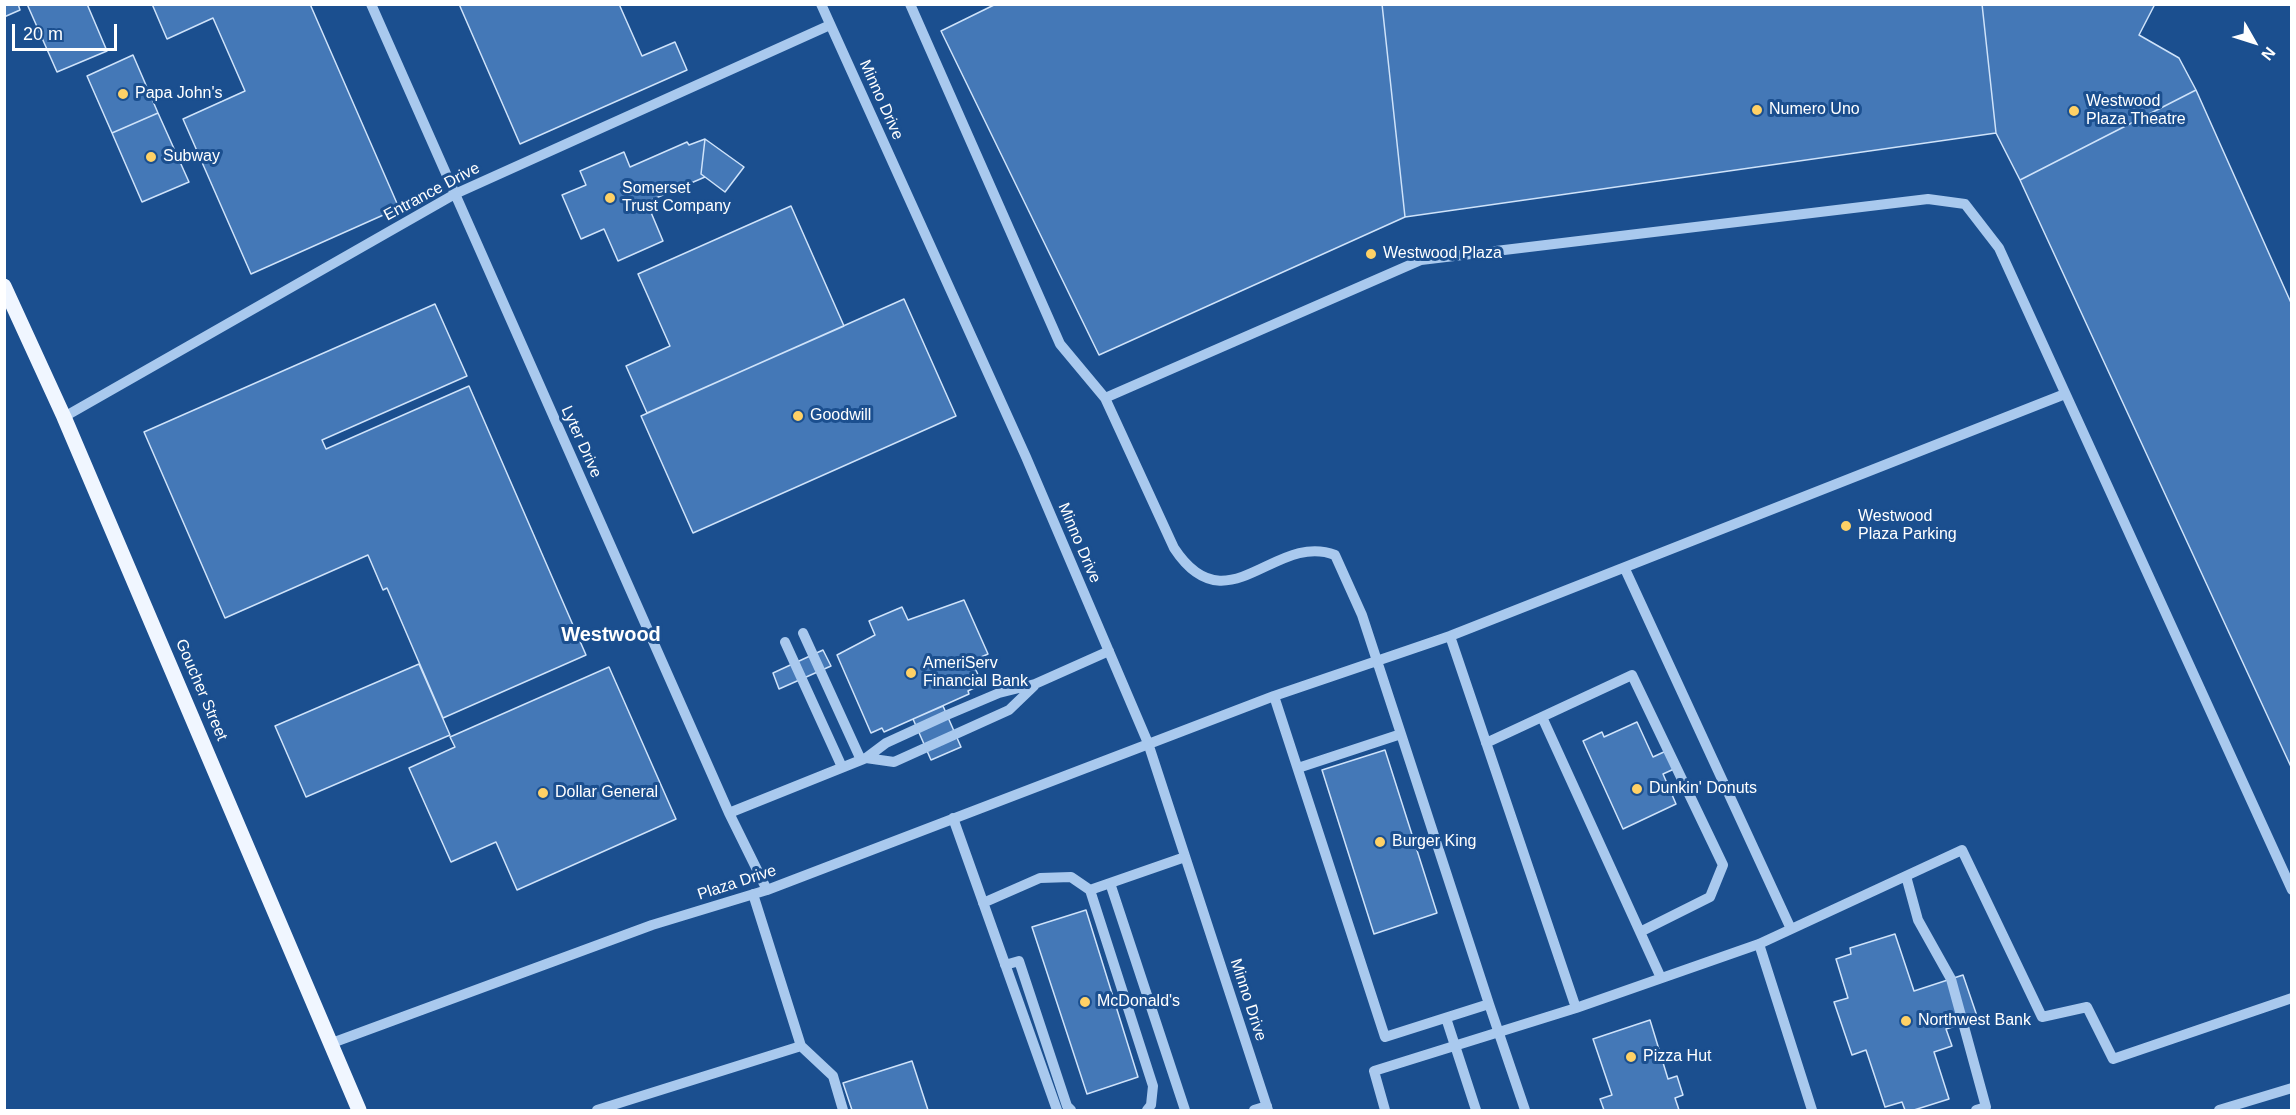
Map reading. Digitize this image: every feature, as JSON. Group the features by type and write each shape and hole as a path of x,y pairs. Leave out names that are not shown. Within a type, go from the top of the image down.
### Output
{"main road":[{"name":"Goucher Street","path":"4,286 64,417 332,1042 358,1110"}],"street":[{"name":"Lyter Drive","path":"371,4 729,813 767,890"},
{"name":"Minno Drive","path":"821,4 1026,457 1148,743 1268,1108"},
{"path":"910,4 1059,345 1105,398 1174,548 1184,563 1197,576 1218,582 1236,579 1313,549 1335,555 1362,615 1525,1110"},
{"name":"Entrance Drive","path":"64,417 455,194 830,25"},
{"path":"1105,398 1421,260 1928,199 1965,204 1999,248 2292,890"},
{"name":"Plaza Drive","path":"332,1042 652,925 767,890 1274,696 1450,636 2065,394"},
{"path":"1625,569 1791,929"},
{"path":"803,633 864,759"},
{"path":"1450,636 1576,1008"},
{"path":"785,642 842,767"},
{"path":"729,813 864,759 886,743 947,715 999,693 1035,684 1109,651"},
{"path":"1486,743 1632,675 1723,865 1710,897 1640,932"},
{"path":"864,759 894,762 1009,710 1035,684"},
{"path":"1274,696 1385,1037 1489,1004"},
{"path":"1542,717 1661,978"},
{"path":"1298,768 1401,734"},
{"path":"954,818 1057,1110"},
{"path":"1384,1110 1374,1071 1576,1008 1759,944 1962,850 2042,1017 2087,1007 2113,1059 2292,998"},
{"path":"1090,890 1185,857"},
{"path":"1906,876 1918,920 1951,979 1986,1107 1976,1110"},
{"path":"983,903 1040,878 1071,877 1090,890 1153,1086 1151,1105 1147,1110"},
{"path":"1110,884 1185,1110"},
{"path":"753,894 801,1046 833,1076 843,1110"},
{"path":"1759,944 1812,1110"},
{"path":"1005,965 1019,961 1066,1106 1071,1110"},
{"path":"1446,1018 1476,1110"},
{"path":"597,1110 801,1046"},
{"path":"2219,1110 2292,1088"},
{"path":"1254,1110 1268,1108"}],"building":[{"path":"4,4 18,4 20,10 4,17"},
{"path":"27,4 87,4 107,51 57,72"},
{"path":"152,4 310,4 399,208 251,274 183,119 245,91 213,18 167,39"},
{"path":"459,4 619,4 642,56 675,42 687,70 520,144"},
{"path":"996,4 1382,4 1405,217 1099,355 941,31"},
{"path":"1382,4 1982,4 1996,133 1405,217"},
{"name":"Westwood Plaza Theatre","path":"1982,4 2155,4 2139,35 2179,58 2196,90 2020,180 1996,133"},
{"name":"Papa John's","path":"133,55 158,113 112,133 87,76"},
{"path":"2196,90 2292,305 2292,769 2020,180"},
{"name":"Subway","path":"158,113 189,182 142,202 112,133"},
{"path":"705,139 744,167 725,192 701,174"},
{"name":"Somerset Trust Company","path":"705,139 701,174 705,177 649,201 652,209 650,210 663,241 618,261 604,229 581,239 562,195 586,185 580,171 624,152 630,167 687,142 689,145"},
{"path":"791,206 844,326 647,413 626,366 670,346 638,274"},
{"name":"Goodwill","path":"904,299 956,416 693,533 641,416"},
{"path":"435,304 467,376 322,440 326,449 469,386 586,655 443,718 387,588 383,590 368,555 225,618 144,432"},
{"name":"AmeriServ Financial Bank","path":"964,600 988,654 972,661 982,684 968,691 969,694 884,732 882,728 871,733 837,655 875,635 869,621 902,607 908,620"},
{"path":"823,650 831,666 779,689 773,673"},
{"path":"419,664 450,735 306,797 275,726"},
{"name":"Dollar General","path":"609,667 676,819 517,890 496,842 451,862 409,768 455,747 450,737"},
{"path":"943,706 961,747 931,760 913,719"},
{"name":"Dunkin' Donuts","path":"1637,722 1653,757 1666,751 1674,769 1663,774 1676,804 1623,829 1583,741 1602,732 1604,737"},
{"name":"Burger King","path":"1385,750 1437,913 1374,934 1322,770"},
{"name":"McDonald's","path":"1086,910 1138,1077 1087,1094 1032,927"},
{"name":"Northwest Bank","path":"1895,934 1914,991 1963,975 1978,1019 1946,1029 1952,1046 1934,1052 1949,1099 1914,1110 1905,1110 1902,1102 1885,1107 1866,1050 1852,1055 1834,1002 1848,998 1836,959 1851,954 1850,948"},
{"name":"Pizza Hut","path":"1650,1020 1668,1079 1677,1076 1683,1095 1675,1098 1679,1110 1604,1110 1600,1099 1612,1095 1593,1039"},
{"path":"912,1061 928,1110 852,1110 843,1083"}],"place":[{"name":"Papa John's","path":"123,94"},
{"name":"Numero Uno","path":"1757,110"},
{"name":"Westwood Plaza Theatre","path":"2074,111"},
{"name":"Subway","path":"151,157"},
{"name":"Somerset Trust Company","path":"610,198"},
{"name":"Westwood Plaza","path":"1371,254"},
{"name":"Goodwill","path":"798,416"},
{"name":"Westwood Plaza Parking","path":"1846,526"},
{"name":"AmeriServ Financial Bank","path":"911,673"},
{"name":"Dunkin' Donuts","path":"1637,789"},
{"name":"Dollar General","path":"543,793"},
{"name":"Burger King","path":"1380,842"},
{"name":"McDonald's","path":"1085,1002"},
{"name":"Northwest Bank","path":"1906,1021"},
{"name":"Pizza Hut","path":"1631,1057"}],"district":[{"name":"Westwood","path":"611,635"}]}
